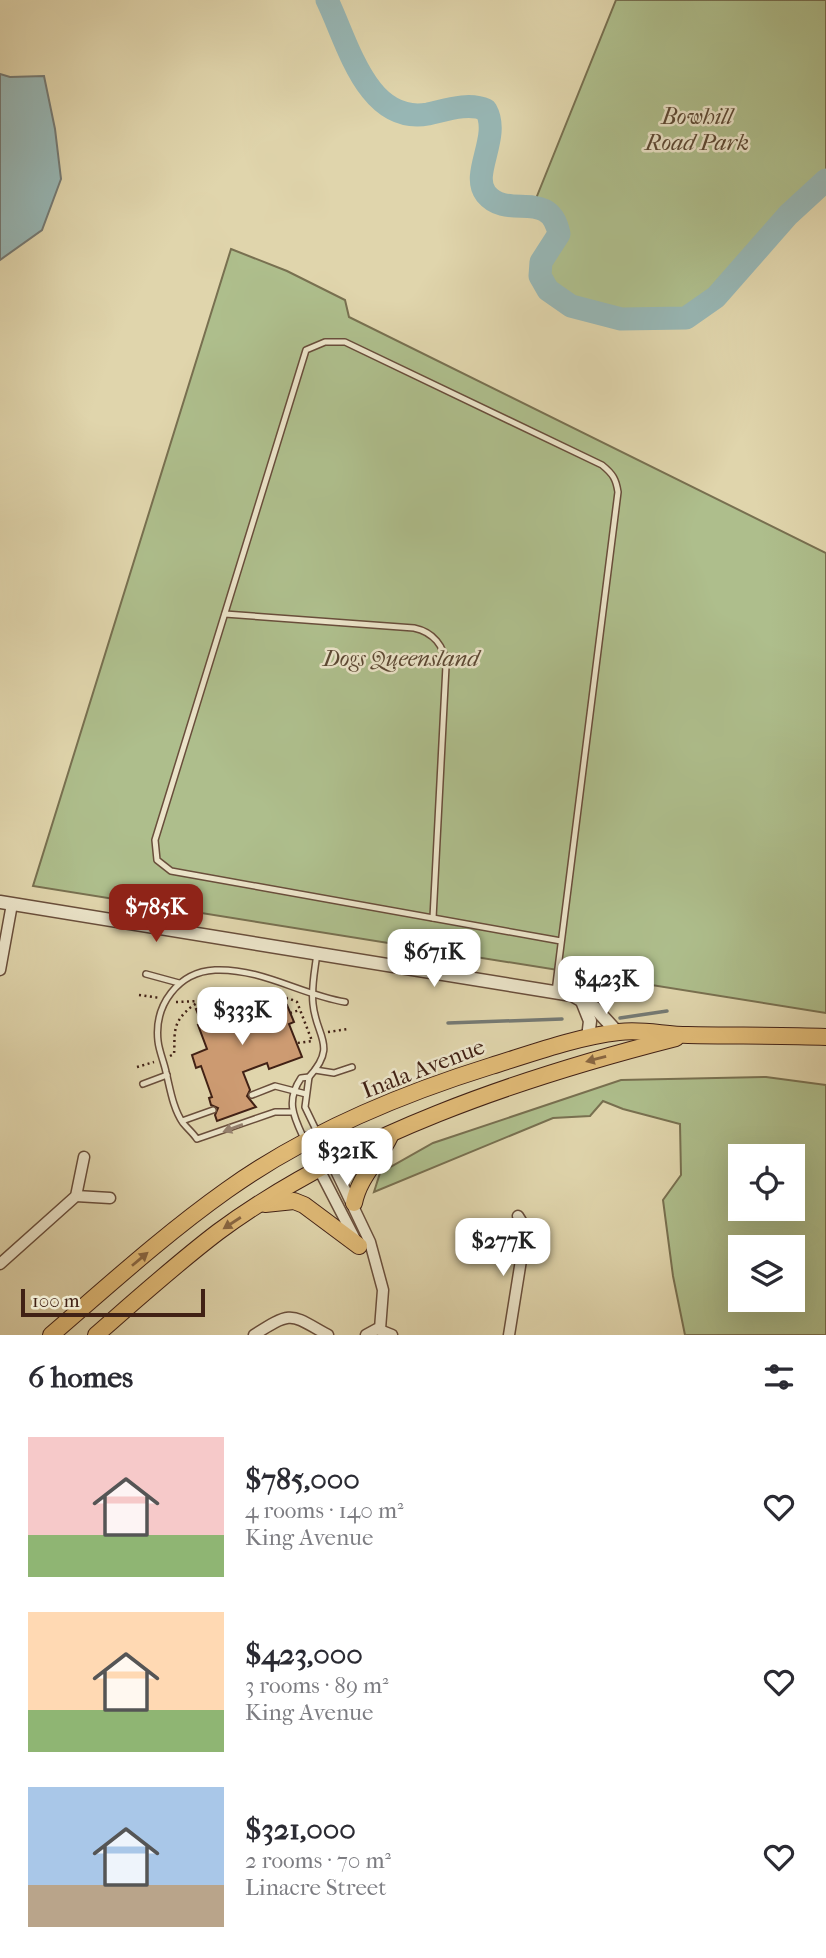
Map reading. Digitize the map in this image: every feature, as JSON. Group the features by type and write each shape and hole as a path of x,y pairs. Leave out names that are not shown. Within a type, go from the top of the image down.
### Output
{"main road":[{"name":"Inala Avenue","path":"51,1335 229,1188 374,1109 438,1083 588,1038 622,1032 685,1035"},
{"path":"685,1035 755,1033 826,1037"},
{"name":"Inala Avenue","path":"96,1335 220,1231 326,1166 488,1094 553,1071 685,1035"},
{"path":"354,1203 358,1185 380,1158 390,1136"},
{"path":"261,1205 299,1202 365,1244"}],"street":[{"path":"0,970 6,903 555,992 582,1000 622,1032"},
{"path":"582,1000 590,1021 588,1038"},
{"path":"313,1140 374,1261 383,1290 380,1329"},
{"path":"0,1264 76,1196 84,1157"},
{"path":"326,1166 354,1203 365,1244"},
{"path":"76,1196 110,1198"},
{"path":"509,1335 526,1229 518,1216"},
{"path":"254,1335 276,1321 290,1317 306,1320 328,1335"},
{"path":"366,1335 380,1329 392,1335"}],"lane":[{"path":"555,992 618,492 613,474 602,465 463,396 345,342 325,342 306,349 298,367 155,840 157,860 171,871 561,941"},
{"path":"225,614 414,628 427,631 443,649 446,666 433,918"},
{"path":"313,1140 305,1107 306,1094 309,1077 324,1056 325,1045 313,1008 317,953"},
{"path":"291,1112 275,1112 197,1139 182,1121 162,1059 158,1028 166,1000 179,983 216,970 269,979 323,998 345,1002"},
{"path":"146,974 179,983"},
{"path":"315,1070 334,1073 352,1066"},
{"path":"143,1084 167,1075"},
{"path":"309,1077 301,1078 294,1089 291,1112 313,1140"},
{"path":"251,1096 275,1086 306,1094"},
{"path":"182,1121 213,1110"}],"path":[{"path":"137,1067 174,1054 174,1033 181,1017 202,1001 238,988 271,994"},
{"path":"139,995 166,1000 202,1001"},
{"path":"283,1007 283,999 293,998 313,1041 296,1043"},
{"path":"290,1013 300,1010"},
{"path":"328,1031 348,1029"}],"green space":[{"name":"Bowhill Road Park","path":"616,0 826,0 826,180 788,215 716,297 686,318 621,319 571,306 548,290 540,276 541,262 559,234 551,215 533,206"},
{"name":"Dogs Queensland","path":"231,249 287,271 345,300 349,317 826,553 826,1013 33,886"},
{"path":"766,1077 826,1085 826,1335 685,1335 673,1276 663,1200 681,1175 680,1124 603,1101 590,1116 553,1118 374,1192 380,1173 433,1143 621,1080"}],"water":[{"path":"0,74 10,77 44,76 55,129 61,179 42,230 0,260"}],"building":[{"path":"243,992 246,1002 274,993 280,1008 287,1005 294,1022 289,1024 302,1057 269,1069 267,1063 243,1072 250,1090 247,1096 256,1107 217,1121 215,1115 218,1108 211,1105 209,1098 212,1097 201,1066 196,1068 192,1055 207,1049 198,1025 202,1024 196,1009"}],"waterway":[{"path":"327,0 362,77 389,107 407,114 428,114 465,107 486,110 490,132 481,176 482,186 495,202 538,208 547,212 554,220 559,234 541,262 540,276 548,290 571,306 621,319 686,318 716,297 788,215 826,180"},
{"path":"620,1018 667,1011"},
{"path":"448,1023 562,1019"}]}
